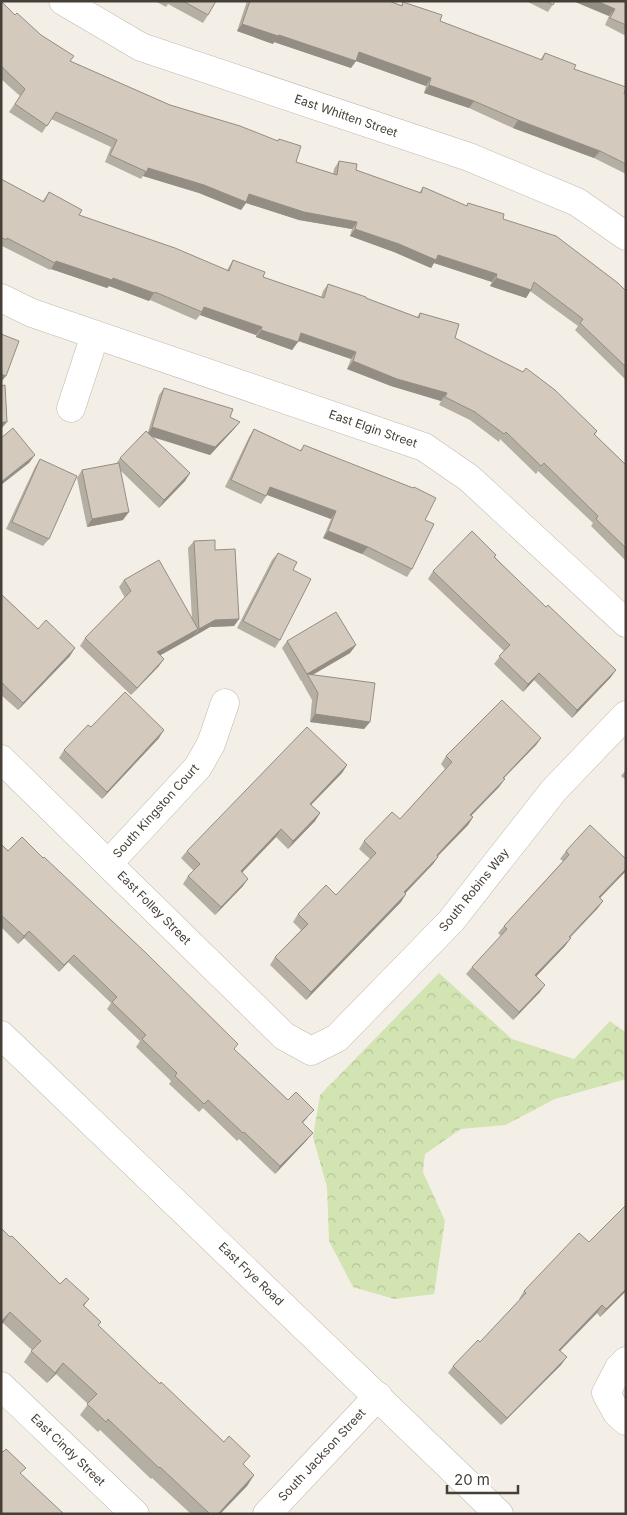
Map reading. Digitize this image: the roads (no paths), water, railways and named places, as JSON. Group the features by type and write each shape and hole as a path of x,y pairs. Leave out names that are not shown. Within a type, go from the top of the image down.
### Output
{"street":[{"name":"East Whitten Street","path":"63,1 141,47 469,157 576,202 626,236"},
{"name":"East Elgin Street","path":"1,298 32,313 424,446 469,478 626,624"},
{"path":"72,408 95,335"},
{"name":"South Kingston Court","path":"109,863 198,767 211,744 225,703"},
{"name":"South Robins Way","path":"311,1051 338,1038 451,920 554,790 626,716"},
{"name":"East Folley Street","path":"5,769 109,863 284,1036 311,1051"},
{"name":"East Frye Road","path":"1,1035 499,1514"},
{"path":"626,1362 619,1368 606,1393 618,1413 626,1421"},
{"name":"East Cindy Street","path":"1,1386 135,1514"},
{"name":"South Jackson Street","path":"267,1514 378,1396"}]}
